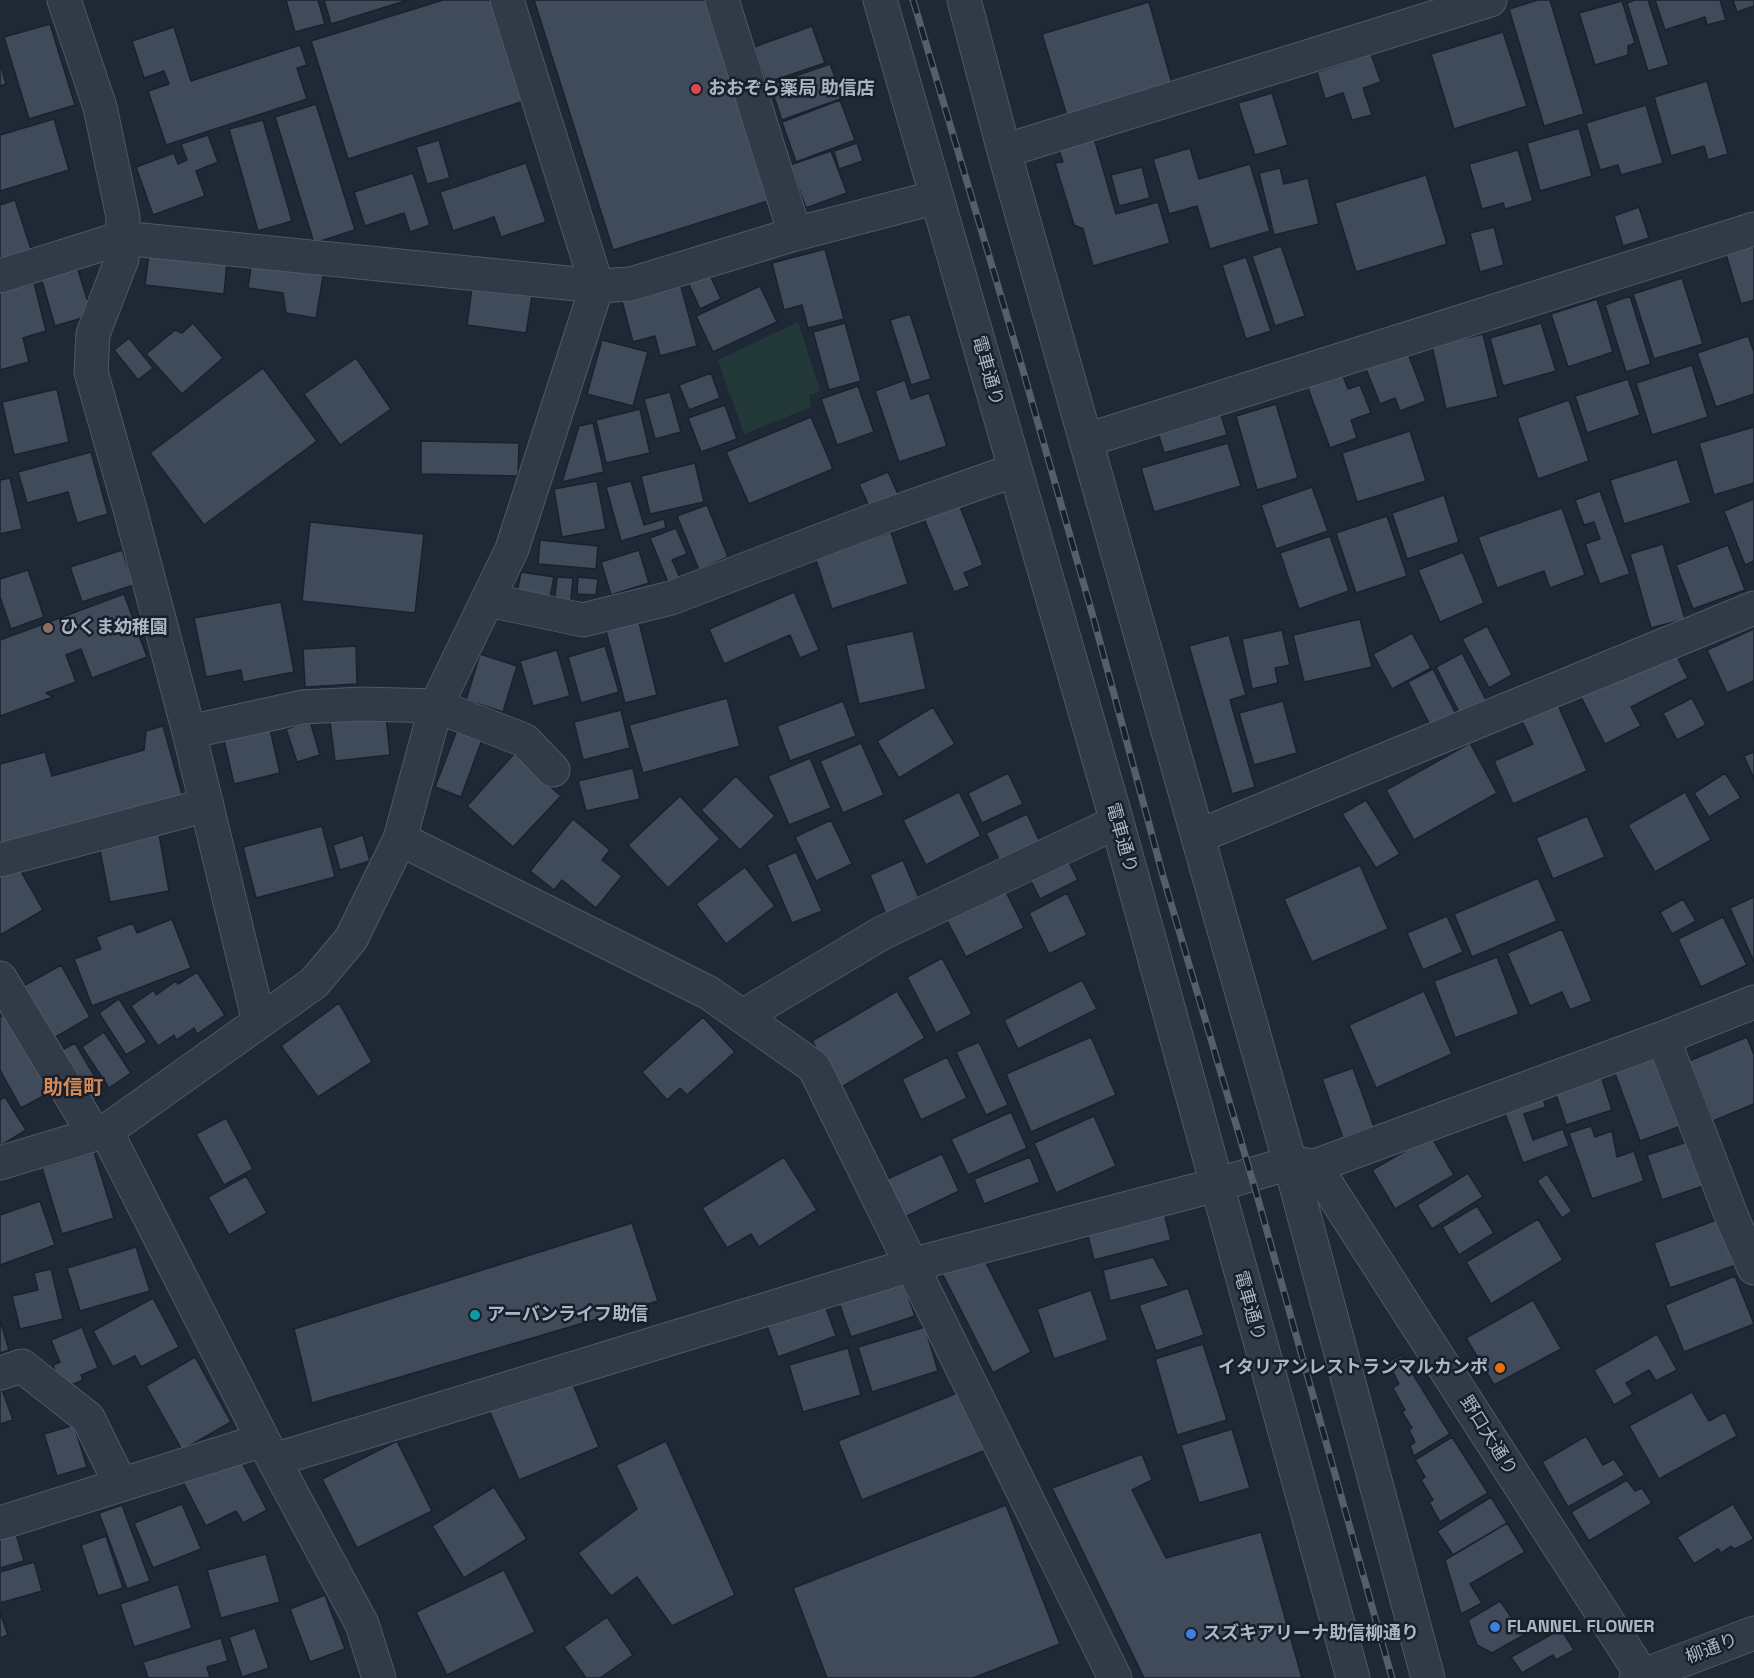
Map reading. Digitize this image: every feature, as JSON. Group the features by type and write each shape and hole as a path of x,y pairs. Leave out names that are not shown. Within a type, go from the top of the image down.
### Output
{"street":[{"path":"64,0 100,107 123,217 122,259 93,334 91,372 189,732 259,1022"},
{"path":"0,1163 100,1132 314,983 351,939 400,839 436,706 512,549 597,286 507,0"},
{"path":"722,0 795,234"},
{"name":"電車通り","path":"880,0 1117,822 1353,1678"},
{"path":"964,0 1004,151 1199,836 1303,1164 1428,1678"},
{"path":"1004,151 1490,0"},
{"path":"0,276 122,238 597,286 631,284 795,234 937,196"},
{"path":"1087,440 1754,229"},
{"path":"488,600 583,620 616,612 671,598 879,518 1015,470"},
{"path":"1199,836 1754,608"},
{"path":"189,732 302,707 363,704 436,706 524,740 553,770"},
{"path":"0,860 207,805"},
{"path":"743,1016 882,933 1117,822"},
{"path":"400,839 709,993 814,1067 1114,1678"},
{"path":"0,978 100,1132 362,1624 379,1678"},
{"path":"0,1523 121,1485 268,1450 911,1265 1303,1164 1663,1038 1754,1002"},
{"path":"1663,1038 1732,1220 1754,1268"},
{"name":"野口大通り","path":"1303,1164 1639,1677"},
{"path":"0,1374 22,1366 88,1418 121,1485"},
{"name":"柳通り","path":"1639,1677 1754,1634"}],"green space":[{"path":"798,322 820,391 809,395 811,407 744,434 718,360"}],"building":[{"path":"286,0 318,0 325,24 295,32"},
{"path":"324,0 408,0 331,24"},
{"path":"443,0 497,0 530,99 348,159 311,41"},
{"path":"534,0 709,0 771,200 613,250"},
{"path":"1538,0 1550,0 1584,114 1544,126 1509,9"},
{"path":"1635,0 1648,0 1669,65 1648,71 1627,3"},
{"path":"1655,0 1720,0 1726,20 1707,25 1705,17 1665,30"},
{"path":"1733,0 1754,0 1754,6 1737,12"},
{"path":"1622,1 1635,43 1628,46 1628,55 1595,65 1579,13"},
{"path":"1149,2 1173,87 1067,116 1042,34"},
{"path":"50,24 75,105 29,119 4,37"},
{"path":"812,26 825,63 766,83 754,47"},
{"path":"174,27 191,81 300,45 307,65 297,68 307,99 166,145 148,91 169,84 164,71 144,78 132,41"},
{"path":"1503,32 1527,106 1454,129 1431,54"},
{"path":"1371,54 1381,82 1363,88 1372,115 1352,120 1343,93 1325,99 1317,72"},
{"path":"0,62 6,84 0,86"},
{"path":"830,64 843,98 782,120 770,85"},
{"path":"1707,81 1728,154 1708,160 1704,146 1671,156 1654,97"},
{"path":"1272,93 1288,145 1255,155 1238,103"},
{"path":"840,100 855,140 796,162 782,122"},
{"path":"316,104 355,230 314,243 275,117"},
{"path":"1646,105 1663,163 1621,175 1618,165 1600,170 1586,123"},
{"path":"54,119 69,170 0,191 0,135"},
{"path":"263,120 292,221 258,231 229,129"},
{"path":"1579,128 1592,176 1540,191 1527,143"},
{"path":"1092,131 1116,214 1158,202 1170,243 1093,266 1083,229 1074,225 1055,163 1063,162 1056,141"},
{"path":"208,135 218,162 196,171 205,196 153,215 136,167 174,153 178,164 187,160 181,144"},
{"path":"439,140 450,178 427,184 416,147"},
{"path":"857,143 863,161 839,169 834,151"},
{"path":"1190,148 1199,179 1250,164 1270,231 1210,249 1197,206 1169,214 1153,159"},
{"path":"1518,150 1533,201 1505,209 1503,203 1482,209 1469,164"},
{"path":"831,151 847,193 806,208 790,165"},
{"path":"526,163 546,222 501,237 494,217 453,231 440,192"},
{"path":"1142,167 1150,198 1119,206 1111,175"},
{"path":"1280,168 1284,184 1308,178 1319,224 1274,235 1259,173"},
{"path":"413,173 430,225 410,232 404,213 365,226 354,192"},
{"path":"1426,175 1447,244 1356,272 1335,203"},
{"path":"15,200 33,255 0,266 0,205"},
{"path":"1639,207 1649,238 1623,246 1614,216"},
{"path":"1494,227 1504,265 1480,272 1470,233"},
{"path":"1754,243 1754,300 1741,304 1724,248"},
{"path":"1281,246 1305,316 1275,326 1252,256"},
{"path":"825,249 844,319 808,328 802,305 784,310 772,263"},
{"path":"149,254 227,262 224,294 145,285"},
{"path":"1246,257 1271,331 1246,339 1222,265"},
{"path":"252,260 324,271 316,318 286,313 283,293 248,288"},
{"path":"77,267 92,315 55,326 41,278"},
{"path":"708,271 721,299 700,309 687,280"},
{"path":"1682,278 1703,344 1654,359 1633,294"},
{"path":"679,279 697,346 660,356 655,336 633,342 620,294"},
{"path":"34,283 46,331 23,338 29,362 0,370 0,292"},
{"path":"760,286 777,322 713,352 696,316"},
{"path":"472,288 532,296 526,333 467,325"},
{"path":"1630,296 1651,364 1626,372 1605,305"},
{"path":"1597,299 1613,352 1568,367 1551,314"},
{"path":"910,314 931,379 911,385 890,320"},
{"path":"193,323 223,358 182,394 146,354 175,330 182,333"},
{"path":"845,323 861,381 829,390 813,332"},
{"path":"1541,323 1556,371 1503,386 1490,338"},
{"path":"1483,334 1498,397 1446,409 1432,346"},
{"path":"1748,336 1754,352 1754,394 1716,407 1697,353"},
{"path":"129,338 153,368 138,380 114,350"},
{"path":"602,340 648,352 633,406 587,394"},
{"path":"1406,348 1426,401 1400,411 1395,398 1380,404 1364,364"},
{"path":"356,358 391,409 340,445 304,394"},
{"path":"1692,365 1708,417 1652,435 1636,383"},
{"path":"263,368 317,441 204,525 150,453"},
{"path":"1340,368 1348,389 1360,385 1371,413 1351,420 1357,438 1330,448 1305,380"},
{"path":"711,373 720,398 689,410 679,385"},
{"path":"1628,379 1640,415 1587,433 1575,396"},
{"path":"905,380 911,399 929,393 947,446 899,462 875,391"},
{"path":"858,386 874,432 837,445 821,399"},
{"path":"57,389 69,442 14,455 2,402"},
{"path":"670,392 681,432 655,439 644,399"},
{"path":"1569,400 1589,461 1538,479 1517,418"},
{"path":"1218,404 1227,435 1164,453 1155,423"},
{"path":"1276,404 1298,478 1257,490 1236,416"},
{"path":"725,405 737,439 701,452 688,418"},
{"path":"640,409 650,453 606,463 596,420"},
{"path":"811,417 833,469 749,504 726,452"},
{"path":"593,423 604,472 562,482 579,426"},
{"path":"1754,427 1754,483 1714,495 1699,443"},
{"path":"1410,431 1426,481 1357,502 1342,453"},
{"path":"421,441 519,443 518,476 421,474"},
{"path":"1228,443 1241,486 1154,512 1141,468"},
{"path":"91,452 108,514 77,523 68,492 27,503 18,472"},
{"path":"1677,459 1691,503 1624,524 1610,480"},
{"path":"695,463 704,502 650,514 641,476"},
{"path":"888,472 898,494 869,506 859,484"},
{"path":"10,478 22,529 0,534 0,480"},
{"path":"597,481 606,529 562,537 554,489"},
{"path":"631,481 644,525 664,519 666,528 621,541 606,487"},
{"path":"1312,487 1328,531 1276,549 1261,505"},
{"path":"1600,491 1630,574 1600,584 1585,544 1600,539 1594,522 1584,525 1575,500"},
{"path":"1444,495 1459,542 1407,559 1392,513"},
{"path":"957,499 983,565 964,573 970,586 954,592 922,514"},
{"path":"1754,499 1754,561 1745,565 1724,511"},
{"path":"707,505 728,557 699,570 677,516"},
{"path":"1562,508 1585,575 1550,588 1544,571 1497,588 1478,537"},
{"path":"1387,516 1407,576 1356,593 1336,533"},
{"path":"310,522 424,534 415,613 302,601"},
{"path":"676,528 687,554 672,560 681,580 669,585 650,538"},
{"path":"891,532 908,584 832,609 815,557"},
{"path":"1330,536 1349,591 1299,609 1280,553"},
{"path":"540,540 598,546 596,569 538,564"},
{"path":"1663,544 1685,619 1651,628 1630,554"},
{"path":"1728,545 1745,590 1693,609 1676,565"},
{"path":"122,550 134,585 82,602 70,567"},
{"path":"639,550 649,583 611,595 601,562"},
{"path":"1463,552 1484,603 1440,622 1418,570"},
{"path":"28,570 44,617 11,629 0,597 0,579"},
{"path":"521,572 554,577 548,607 515,602"},
{"path":"557,577 573,578 570,608 554,606"},
{"path":"578,577 598,579 596,595 577,594"},
{"path":"794,592 819,650 800,658 790,635 724,664 709,629"},
{"path":"124,594 147,657 92,678 81,649 66,655 76,682 46,693 53,697 0,716 0,640"},
{"path":"281,602 294,672 243,682 241,670 206,677 194,618"},
{"path":"1360,619 1372,667 1304,682 1293,635"},
{"path":"639,622 657,695 625,703 606,631"},
{"path":"1487,626 1512,675 1489,688 1462,639"},
{"path":"1754,629 1754,681 1727,693 1707,650"},
{"path":"1282,630 1290,665 1275,668 1278,683 1252,689 1242,639"},
{"path":"913,631 926,689 859,704 846,645"},
{"path":"1412,633 1431,668 1392,689 1373,654"},
{"path":"1229,635 1246,695 1230,700 1255,787 1232,794 1189,646"},
{"path":"356,646 357,684 305,687 303,649"},
{"path":"605,646 619,692 581,703 568,657"},
{"path":"1672,647 1688,678 1631,707 1641,726 1605,744 1580,695"},
{"path":"557,650 570,696 533,706 520,661"},
{"path":"1462,653 1487,702 1461,716 1436,667"},
{"path":"480,654 517,666 503,712 466,700"},
{"path":"1433,669 1458,718 1433,731 1408,682"},
{"path":"727,698 740,746 643,773 629,725"},
{"path":"1692,698 1706,725 1677,740 1663,713"},
{"path":"843,701 856,736 790,761 777,726"},
{"path":"1283,701 1297,753 1254,765 1239,713"},
{"path":"1558,705 1587,771 1513,804 1494,761 1533,744 1522,721"},
{"path":"933,707 955,744 899,778 877,741"},
{"path":"621,710 630,748 583,760 574,722"},
{"path":"386,715 390,755 335,761 330,721"},
{"path":"310,721 320,755 297,762 286,729"},
{"path":"163,726 184,801 0,848 0,764 45,752 52,776 144,750 146,731"},
{"path":"270,729 280,773 234,784 224,740"},
{"path":"457,730 482,740 461,797 435,787"},
{"path":"861,743 884,795 843,813 820,761"},
{"path":"1470,743 1497,793 1414,840 1386,790"},
{"path":"1754,752 1754,779 1744,756"},
{"path":"514,754 561,796 513,847 467,806"},
{"path":"810,758 831,808 789,825 768,776"},
{"path":"633,768 640,799 586,811 578,781"},
{"path":"1008,773 1023,804 982,823 968,793"},
{"path":"1725,773 1741,798 1709,817 1694,793"},
{"path":"736,776 775,816 740,850 701,810"},
{"path":"959,792 981,836 926,865 903,820"},
{"path":"1685,792 1711,840 1655,872 1628,825"},
{"path":"680,796 720,839 668,888 628,845"},
{"path":"1366,800 1400,854 1376,868 1342,814"},
{"path":"1027,814 1041,844 1001,863 986,833"},
{"path":"1587,816 1605,857 1553,879 1536,838"},
{"path":"573,819 610,850 602,860 622,876 596,908 562,880 554,890 530,871"},
{"path":"831,820 852,864 816,881 795,837"},
{"path":"322,826 335,877 256,898 243,847"},
{"path":"159,834 169,891 110,902 99,845"},
{"path":"363,835 370,861 340,870 333,845"},
{"path":"796,852 822,911 792,923 767,865"},
{"path":"1064,852 1078,880 1040,899 1026,871"},
{"path":"903,860 921,903 887,917 870,875"},
{"path":"1360,865 1388,929 1312,962 1284,899"},
{"path":"18,866 43,910 0,935 0,876"},
{"path":"745,867 775,906 726,944 696,904"},
{"path":"1538,878 1557,921 1472,957 1454,914"},
{"path":"1003,886 1024,928 966,957 944,915"},
{"path":"1067,893 1087,935 1049,954 1029,913"},
{"path":"1754,897 1754,962 1730,908"},
{"path":"1683,899 1696,921 1672,934 1660,912"},
{"path":"1447,916 1463,952 1423,970 1407,933"},
{"path":"1723,917 1747,965 1701,987 1678,939"},
{"path":"172,919 191,968 92,1006 74,959 101,949 96,937 133,923 137,933"},
{"path":"1562,929 1592,1001 1570,1010 1562,992 1530,1006 1507,953"},
{"path":"1497,957 1519,1014 1455,1038 1434,981"},
{"path":"942,958 972,1014 936,1033 907,977"},
{"path":"61,965 90,1017 47,1042 18,989"},
{"path":"197,972 225,1015 197,1034 194,1028 176,1040 174,1035 158,1046 131,1006 154,990 156,995 176,981 178,984"},
{"path":"1082,980 1097,1009 1018,1049 1004,1020"},
{"path":"897,991 925,1038 840,1088 812,1041"},
{"path":"1424,991 1452,1054 1376,1088 1349,1025"},
{"path":"119,999 147,1042 126,1055 99,1013"},
{"path":"339,1003 372,1062 318,1097 281,1046"},
{"path":"8,1013 51,1092 21,1108 0,1070 0,1017"},
{"path":"703,1017 735,1052 687,1095 680,1088 667,1100 642,1072"},
{"path":"104,1032 131,1073 109,1088 82,1047"},
{"path":"1091,1037 1116,1095 1031,1132 1006,1074"},
{"path":"1747,1037 1754,1055 1754,1104 1713,1121 1689,1061"},
{"path":"979,1042 1008,1105 986,1115 956,1052"},
{"path":"75,1043 105,1094 93,1101 62,1050"},
{"path":"1653,1054 1687,1124 1640,1141 1613,1068"},
{"path":"947,1057 967,1098 921,1120 902,1079"},
{"path":"1353,1068 1374,1127 1343,1138 1322,1079"},
{"path":"1601,1076 1612,1110 1566,1125 1555,1091"},
{"path":"1541,1094 1546,1107 1524,1114 1533,1140 1563,1129 1569,1146 1523,1163 1503,1108"},
{"path":"5,1097 26,1130 0,1146 0,1100"},
{"path":"1011,1112 1027,1148 968,1175 951,1139"},
{"path":"1094,1116 1116,1166 1056,1193 1034,1143"},
{"path":"226,1118 253,1169 224,1185 196,1134"},
{"path":"1591,1126 1595,1137 1612,1131 1617,1157 1634,1151 1644,1181 1592,1199 1569,1133"},
{"path":"1431,1136 1454,1175 1395,1209 1372,1170"},
{"path":"1693,1140 1709,1184 1662,1200 1647,1155"},
{"path":"94,1152 114,1218 62,1234 42,1168"},
{"path":"942,1154 959,1191 901,1219 883,1181"},
{"path":"784,1157 817,1210 759,1247 751,1234 727,1248 702,1208"},
{"path":"1030,1157 1040,1182 984,1204 974,1179"},
{"path":"1468,1173 1483,1197 1432,1229 1417,1205"},
{"path":"1547,1174 1572,1211 1562,1218 1537,1181"},
{"path":"246,1176 267,1213 229,1235 208,1197"},
{"path":"40,1201 55,1245 0,1265 0,1215"},
{"path":"1477,1206 1494,1233 1459,1255 1442,1227"},
{"path":"1163,1209 1171,1240 1094,1260 1086,1228"},
{"path":"1722,1218 1739,1264 1670,1288 1654,1243"},
{"path":"1538,1219 1563,1260 1491,1304 1466,1262"},
{"name":"アーバンライフ助信","path":"632,1223 658,1301 312,1403 294,1329"},
{"path":"136,1247 150,1291 80,1311 67,1268"},
{"path":"981,1253 1031,1352 993,1373 942,1273"},
{"path":"1153,1257 1169,1286 1110,1301 1103,1270"},
{"path":"51,1269 63,1319 20,1329 12,1296 38,1290 34,1273"},
{"path":"901,1276 915,1316 851,1337 837,1297"},
{"path":"1735,1276 1754,1324 1684,1352 1665,1305"},
{"path":"1188,1288 1204,1335 1156,1351 1139,1305"},
{"path":"1091,1290 1108,1340 1054,1359 1037,1309"},
{"path":"153,1298 179,1347 141,1367 135,1356 113,1367 93,1331"},
{"path":"1533,1300 1561,1349 1494,1385 1466,1338"},
{"path":"824,1302 836,1336 778,1357 766,1323"},
{"path":"0,1320 9,1350 0,1353"},
{"path":"82,1327 98,1368 81,1375 83,1380 62,1389 53,1365 60,1362 51,1340"},
{"path":"925,1327 938,1371 872,1392 858,1347"},
{"path":"1657,1334 1677,1370 1656,1381 1649,1370 1626,1383 1633,1394 1614,1405 1594,1370"},
{"path":"1203,1344 1227,1420 1177,1435 1155,1359"},
{"path":"848,1348 861,1395 803,1412 789,1365"},
{"path":"1401,1355 1450,1434 1414,1456 1410,1446 1415,1442 1409,1430 1412,1428 1402,1412 1405,1410 1393,1388 1399,1384 1388,1362"},
{"path":"195,1357 231,1422 182,1450 146,1386"},
{"path":"569,1375 599,1447 519,1480 489,1410"},
{"path":"0,1384 13,1420 0,1424"},
{"path":"962,1391 986,1450 862,1500 838,1441"},
{"path":"1692,1392 1709,1421 1725,1412 1737,1436 1659,1479 1629,1426"},
{"path":"74,1425 87,1467 57,1476 44,1434"},
{"path":"1232,1429 1250,1488 1199,1503 1181,1445"},
{"path":"1586,1436 1603,1465 1614,1459 1625,1475 1568,1507 1542,1462"},
{"path":"1452,1437 1488,1493 1440,1522 1429,1502 1433,1500 1421,1480 1425,1477 1415,1460"},
{"path":"397,1441 432,1511 357,1548 322,1479"},
{"path":"666,1441 735,1595 672,1626 637,1577 611,1596 578,1553 637,1509 616,1465"},
{"path":"237,1453 267,1510 243,1523 236,1511 206,1526 183,1482"},
{"path":"1142,1454 1152,1480 1132,1490 1166,1558 1261,1532 1302,1678 1144,1678 1052,1488"},
{"path":"1627,1480 1635,1491 1642,1488 1652,1503 1589,1541 1571,1512"},
{"path":"494,1487 527,1539 464,1578 432,1526"},
{"path":"1491,1497 1507,1523 1453,1555 1437,1531"},
{"path":"182,1504 201,1549 153,1568 134,1523"},
{"path":"1733,1504 1754,1539 1735,1549 1731,1546 1721,1553 1718,1549 1694,1564 1677,1537"},
{"path":"122,1505 150,1581 127,1589 99,1513"},
{"path":"1006,1505 1060,1644 973,1678 827,1678 793,1588"},
{"path":"1507,1523 1525,1552 1470,1584 1482,1603 1461,1614 1445,1560"},
{"path":"14,1527 24,1561 0,1568 0,1531"},
{"path":"106,1536 123,1588 98,1596 81,1545"},
{"path":"266,1554 280,1602 221,1618 207,1570"},
{"path":"34,1562 42,1591 0,1603 0,1572"},
{"path":"504,1570 535,1632 447,1675 416,1612"},
{"path":"178,1584 192,1628 134,1647 120,1604"},
{"path":"325,1595 345,1649 310,1662 290,1609"},
{"name":"FLANNEL FLOWER","path":"1500,1601 1524,1635 1492,1653 1477,1645 1468,1620"},
{"path":"0,1612 8,1635 0,1638"},
{"path":"607,1617 633,1655 600,1678 586,1678 564,1647"},
{"path":"255,1628 269,1668 242,1677 229,1637"},
{"path":"1561,1629 1574,1650 1556,1660 1553,1655 1522,1673 1511,1657"},
{"path":"221,1638 228,1661 207,1667 210,1678 148,1678 143,1662"}],"railway":[{"path":"913,0 1022,367 1094,620 1163,876 1258,1199 1392,1678"}],"place":[{"name":"おおぞら薬局 助信店","path":"696,89"},
{"name":"ひくま幼稚園","path":"48,628"},
{"name":"アーバンライフ助信","path":"475,1315"},
{"name":"イタリアンレストランマルカンポ","path":"1500,1368"},
{"name":"FLANNEL FLOWER","path":"1495,1627"},
{"name":"スズキアリーナ助信柳通り","path":"1191,1634"}],"district":[{"name":"助信町","path":"73,1089"}]}
